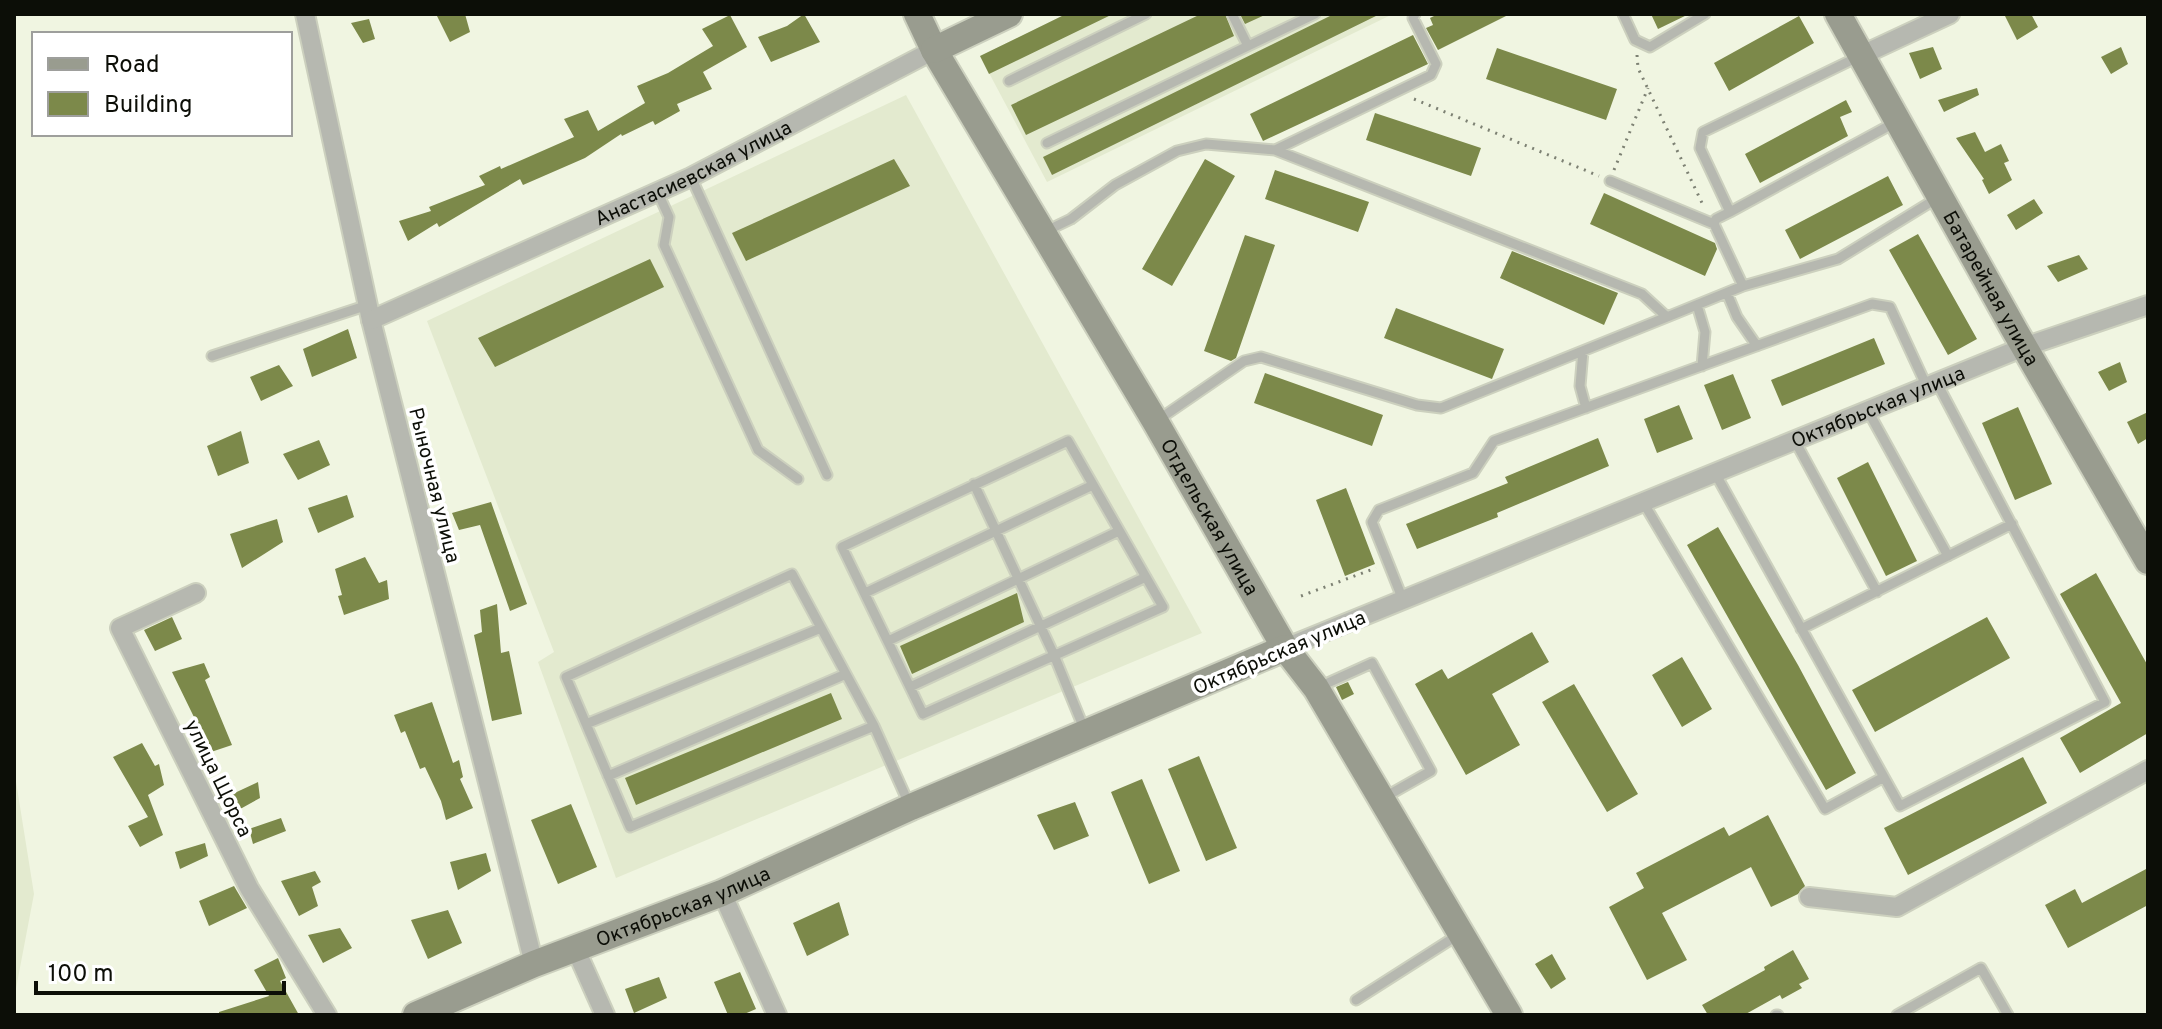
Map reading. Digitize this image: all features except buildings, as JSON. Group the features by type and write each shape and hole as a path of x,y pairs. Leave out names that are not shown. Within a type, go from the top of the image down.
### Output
{"street":[{"name":"Рыночная улица","path":"305,14 369,312 534,964"},
{"name":"Отдельская улица","path":"917,14 934,50 1155,421 1285,648 1316,688 1509,1015"},
{"name":"Анастасиевская улица","path":"369,312 658,193 1009,14"},
{"name":"Батарейная улица","path":"1838,14 2148,561"},
{"path":"1860,56 1950,14"},
{"name":"Октябрьская улица","path":"416,1015 534,964 722,893 911,807 1285,648 2024,347 2148,305"},
{"name":"улица Щорса","path":"196,593 120,628 249,888 327,1015"},
{"path":"1809,897 1897,907 2148,770"},
{"path":"722,893 777,1015"},
{"path":"576,950 605,1015"}],"lane":[{"path":"1009,81 1146,14"},
{"path":"1232,14 1248,46"},
{"path":"1047,143 1315,14"},
{"path":"1275,150 1431,75 1436,64 1413,18 1415,14"},
{"path":"1623,14 1635,40 1650,47 1705,14"},
{"path":"1730,212 1700,148 1703,132 1860,56"},
{"path":"1715,222 1897,122"},
{"path":"1042,233 1071,219 1115,185 1177,151 1206,144 1275,150 1642,294 1667,317"},
{"path":"691,177 827,475"},
{"path":"1610,181 1715,222 1743,286"},
{"path":"658,193 669,217 664,245 758,450 798,479"},
{"path":"1155,421 1244,361 1261,357 1417,405 1441,408 1743,286 1838,259 1939,197"},
{"path":"1727,293 1737,317 1757,346"},
{"path":"1403,600 1372,522 1379,510 1473,473 1494,441 1872,304 1890,307 2012,524 2105,702 1900,806 1715,473"},
{"path":"1697,305 1705,332 1702,366"},
{"path":"212,356 369,312"},
{"path":"1583,351 1580,386 1586,408"},
{"path":"1868,411 1948,556"},
{"path":"1068,441 1093,485 1163,607 923,714 842,547 1068,441"},
{"path":"1795,441 1877,592"},
{"path":"974,484 1054,655 1086,734"},
{"path":"865,593 1093,485"},
{"path":"1643,502 1825,809 1884,777"},
{"path":"1801,629 2012,524"},
{"path":"888,641 1119,531"},
{"path":"874,726 630,827 566,677 792,574 874,726 911,807"},
{"path":"910,687 1146,577"},
{"path":"586,724 821,628"},
{"path":"1316,688 1372,663 1431,771 1382,799"},
{"path":"608,776 846,674"},
{"path":"1356,1000 1461,934"},
{"path":"1897,1015 1981,968 2008,1015"}],"path":[{"path":"1635,40 1638,68 1704,207 1715,222"},
{"path":"1395,91 1610,181 1648,88"},
{"path":"1301,596 1378,567 1386,557"}],"shaded area":[{"path":"1066,14 1393,14 1047,182 980,56"},
{"path":"906,95 1202,633 616,878 538,662 554,652 427,321"},
{"path":"14,769 34,894 14,999"}]}
